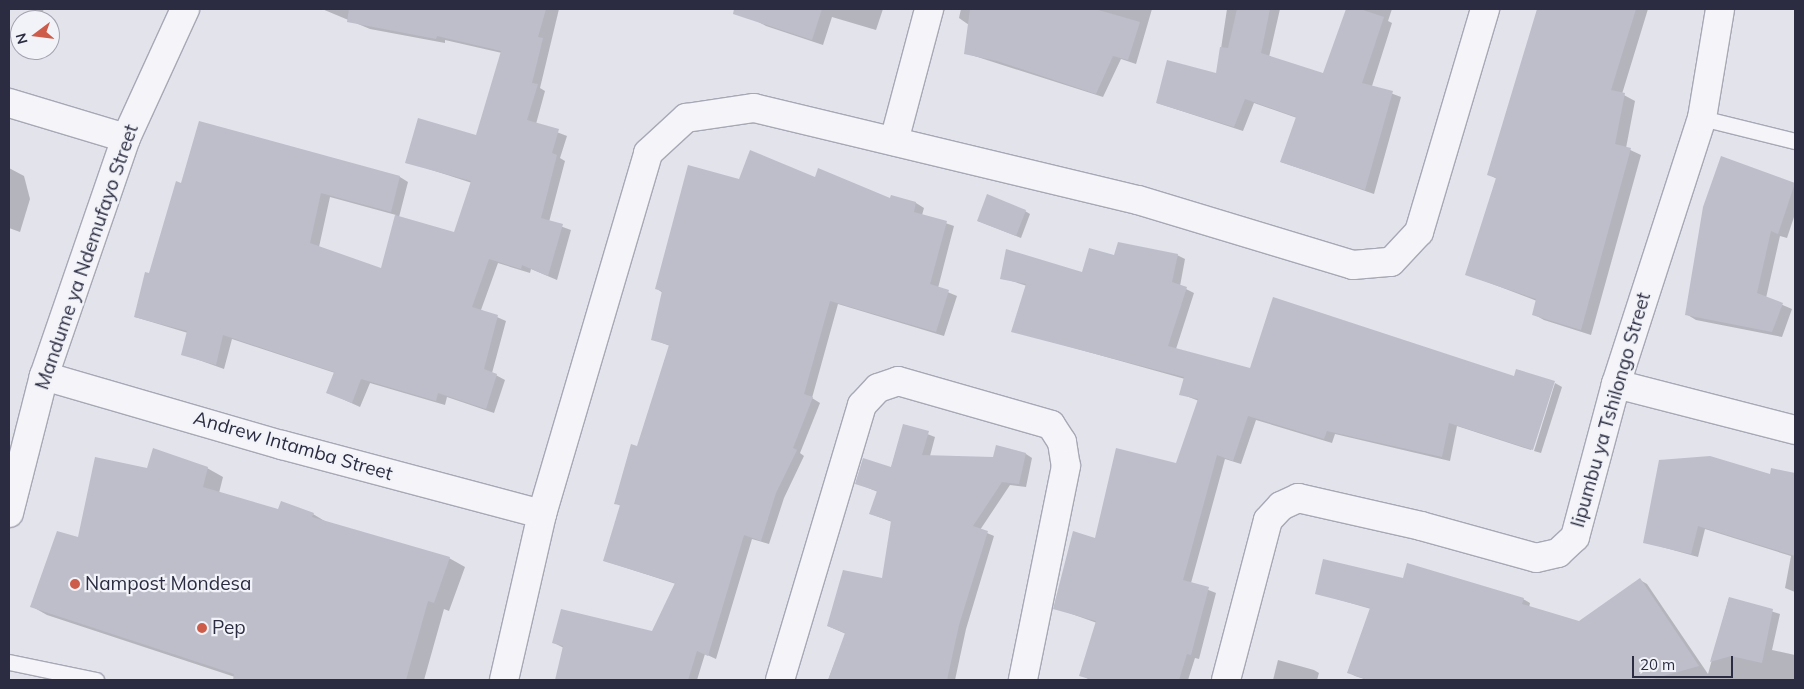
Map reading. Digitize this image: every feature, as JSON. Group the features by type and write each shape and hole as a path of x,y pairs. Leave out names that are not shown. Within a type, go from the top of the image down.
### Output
{"street":[{"name":"Mandume ya Ndemufayo Street","path":"9,513 44,376 126,138 185,9"},
{"path":"894,141 929,9"},
{"path":"504,680 542,514 648,153 686,118 754,108 1138,200 1353,265 1391,262 1419,232 1485,9"},
{"name":"Iipumbu ya Tshilongo Street","path":"1226,680 1268,520 1281,506 1298,498 1421,526 1536,558 1558,553 1575,537 1616,384 1702,118 1720,9"},
{"path":"9,102 126,138"},
{"name":"Andrew Intamba Street","path":"44,376 282,445 542,514"},
{"path":"780,680 862,405 878,388 898,381 1051,425 1062,442 1066,466 1023,680"},
{"path":"1616,384 1795,430"}],"lane":[{"path":"1702,118 1795,141"},
{"path":"9,662 96,680"}],"building":[{"path":"349,9 546,9 538,37 543,38 532,83 538,84 527,120 559,129 552,153 557,155 541,218 563,224 548,276 522,265 521,269 489,259 472,307 498,315 484,369 497,374 486,409 438,393 436,401 361,379 352,403 326,393 334,372 223,335 216,365 181,355 187,331 134,317 145,272 149,273 176,181 181,183 199,121 400,176 391,212 321,193 310,243 381,268 395,215 454,232 471,181 405,163 418,118 476,135 501,51 437,36 436,39 347,22"},
{"path":"734,9 822,9 812,40 733,14"},
{"path":"970,9 1095,9 1140,22 1128,60 1113,56 1096,94 997,61 964,54"},
{"path":"1237,9 1270,9 1261,53 1323,73 1346,9 1360,9 1384,17 1362,83 1393,91 1365,190 1280,162 1296,117 1245,99 1234,127 1156,103 1167,60 1216,73 1220,47 1228,48"},
{"path":"1537,9 1636,9 1611,90 1625,93 1615,144 1631,148 1581,330 1532,315 1536,299 1465,275 1496,178 1487,175"},
{"path":"750,150 815,177 818,168 890,198 891,195 916,202 914,212 947,221 930,284 949,290 936,332 830,301 804,394 813,397 793,448 797,450 776,493 761,541 744,535 708,656 697,651 688,680 555,680 563,646 552,643 561,609 652,631 675,583 603,561 620,505 614,504 631,444 637,446 669,345 651,340 662,291 655,289 688,165 739,179"},
{"path":"1721,156 1795,183 1778,234 1771,231 1757,293 1783,303 1772,332 1685,315 1703,207"},
{"path":"987,194 1026,210 1016,236 977,221"},
{"path":"1118,242 1178,254 1172,282 1187,287 1168,346 1250,368 1273,297 1514,376 1516,369 1555,381 1533,450 1449,423 1442,457 1327,431 1324,439 1248,416 1233,461 1217,455 1183,580 1209,587 1191,655 1187,654 1179,680 1093,680 1079,676 1096,621 1053,609 1073,531 1095,538 1116,448 1176,463 1198,399 1179,395 1184,377 1011,332 1026,284 1000,279 1006,249 1082,272 1089,248 1114,255"},
{"path":"903,424 929,431 922,455 993,457 996,445 1026,453 1019,484 1002,482 973,526 988,531 959,625 947,680 828,680 845,633 827,626 843,570 882,578 891,521 869,514 877,491 855,484 863,458 891,467"},
{"path":"153,448 208,467 203,487 278,509 281,501 314,513 312,517 450,557 434,603 428,601 406,680 233,680 234,674 30,607 57,531 78,537 95,457 147,468"},
{"path":"1710,456 1770,474 1771,468 1795,473 1795,556 1698,526 1691,554 1643,543 1659,460"},
{"path":"1323,559 1403,578 1407,563 1524,598 1522,604 1579,621 1640,578 1699,666 1649,680 1368,680 1347,673 1370,608 1315,594"},
{"path":"1729,597 1773,609 1762,663 1731,656 1710,662"}],"place":[{"name":"Nampost Mondesa","path":"75,584"},
{"name":"Pep","path":"202,628"}]}
